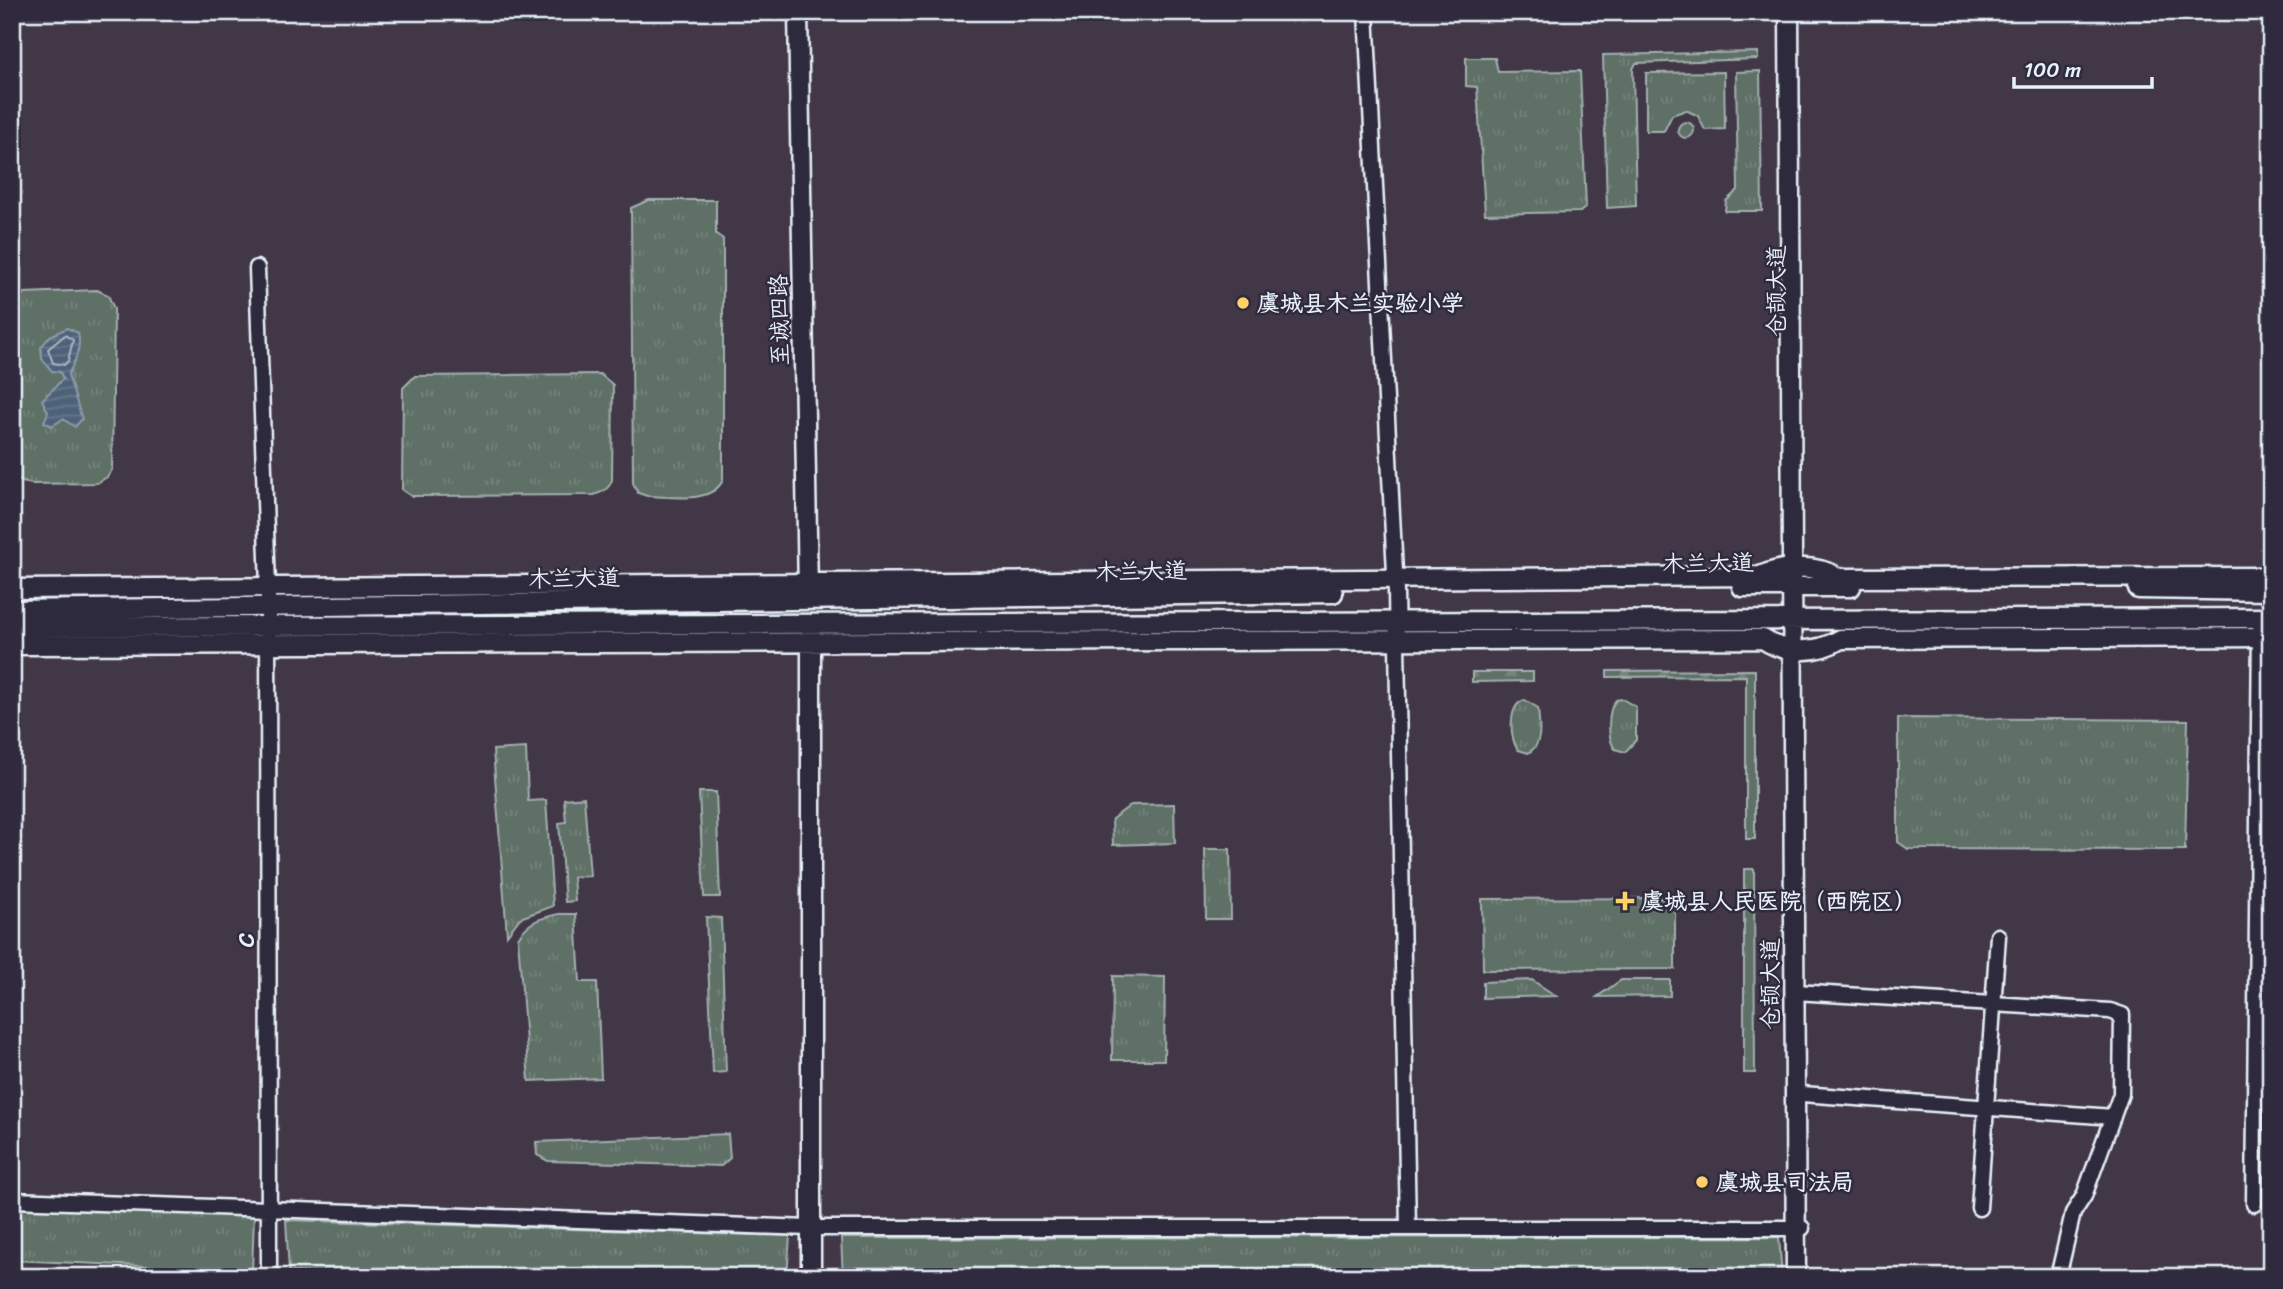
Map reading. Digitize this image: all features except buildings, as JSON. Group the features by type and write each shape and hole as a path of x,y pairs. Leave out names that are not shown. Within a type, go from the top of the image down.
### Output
{"main road":[{"name":"至诚四路","path":"798,12 808,600 811,634 811,1277"},
{"name":"仓颉大道","path":"1789,12 1798,577"},
{"name":"仓颉大道","path":"1799,12 1799,1228 1802,1277"},
{"path":"1798,577 1824,569 1840,578 2271,577"},
{"name":"木兰大道","path":"12,627 268,615 1798,577 2271,590"},
{"path":"12,589 808,582 1396,586"},
{"name":"木兰大道","path":"12,610 268,615 811,634 1395,621 2266,618"},
{"path":"12,645 811,634 1396,641 1763,639 1776,649 1824,649 1842,639 2266,637"},
{"name":"仓颉大道","path":"1796,1277 1802,1094 1799,992"}],"street":[{"path":"1366,12 1396,586 1408,1228"},
{"name":"C","path":"257,268 268,587 269,1275"},
{"path":"2254,1204 2266,618"},
{"path":"1979,1208 1998,936"},
{"path":"1799,992 2110,1011 2122,1015 2121,1094 2084,1196 2073,1213 2058,1277"},
{"path":"1802,1094 2113,1117"},
{"path":"12,1200 810,1228 1799,1228"}],"green space":[{"path":"1758,52 1758,59 1636,63 1633,69 1636,206 1607,208 1603,55"},
{"path":"1466,58 1495,58 1498,72 1580,71 1586,207 1580,212 1485,214 1477,87 1466,86"},
{"path":"1760,71 1762,211 1725,211 1726,201 1738,190 1736,72"},
{"path":"1724,72 1725,129 1705,130 1698,116 1686,110 1672,115 1664,131 1646,131 1646,73"},
{"path":"1683,122 1689,122 1694,130 1692,136 1683,138 1678,133 1678,127"},
{"path":"649,200 716,200 716,234 723,239 723,480 717,488 700,496 647,496 638,493 633,483 631,208"},
{"path":"97,290 108,295 114,309 112,470 97,483 22,482 12,474 12,305 24,293"},
{"path":"600,374 613,385 612,480 603,491 594,495 411,496 402,490 403,388 415,376"},
{"path":"1755,670 1755,839 1746,839 1746,676 1607,677 1607,671"},
{"path":"1472,672 1533,672 1533,681 1472,682"},
{"path":"1622,699 1636,707 1636,740 1625,752 1615,749 1609,732 1613,705 1616,700"},
{"path":"1525,700 1538,708 1538,739 1528,753 1518,750 1512,730 1515,708"},
{"path":"1898,718 2188,720 2185,850 1908,849 1898,842"},
{"path":"526,748 528,801 546,800 553,906 520,918 507,935 493,750"},
{"path":"699,792 716,792 720,897 704,897"},
{"path":"584,797 590,876 573,877 575,901 565,902 559,823 566,822 564,799"},
{"path":"1174,804 1175,843 1113,845 1112,819 1131,805"},
{"path":"1205,849 1230,849 1231,919 1206,919"},
{"path":"1744,869 1754,869 1755,1073 1744,1073"},
{"path":"1675,898 1675,969 1483,970 1482,899"},
{"path":"559,914 576,914 580,982 597,982 601,1078 529,1081 518,938 536,921"},
{"path":"706,917 721,918 726,1072 713,1073"},
{"path":"1113,976 1165,977 1164,1060 1112,1060"},
{"path":"1532,980 1556,996 1483,998 1483,982"},
{"path":"1621,980 1670,980 1670,996 1597,997"},
{"path":"728,1134 730,1158 721,1166 548,1161 537,1155 536,1142"},
{"path":"12,1208 254,1216 252,1271 12,1260"},
{"path":"286,1220 790,1236 787,1277 394,1277 289,1272"},
{"path":"1779,1237 1782,1277 843,1277 841,1238"}],"water":[{"path":"67,328 78,333 79,339 77,355 68,375 82,419 75,427 63,419 52,426 44,422 48,412 42,400 63,379 60,372 52,371 42,359 41,347 50,336"},
{"path":"12,1268 250,1277 12,1277"}],"place":[{"name":"虞城县木兰实验小学","path":"1243,303"},
{"name":"虞城县人民医院（西院区）","path":"1625,901"},
{"name":"虞城县司法局","path":"1702,1182"}]}
